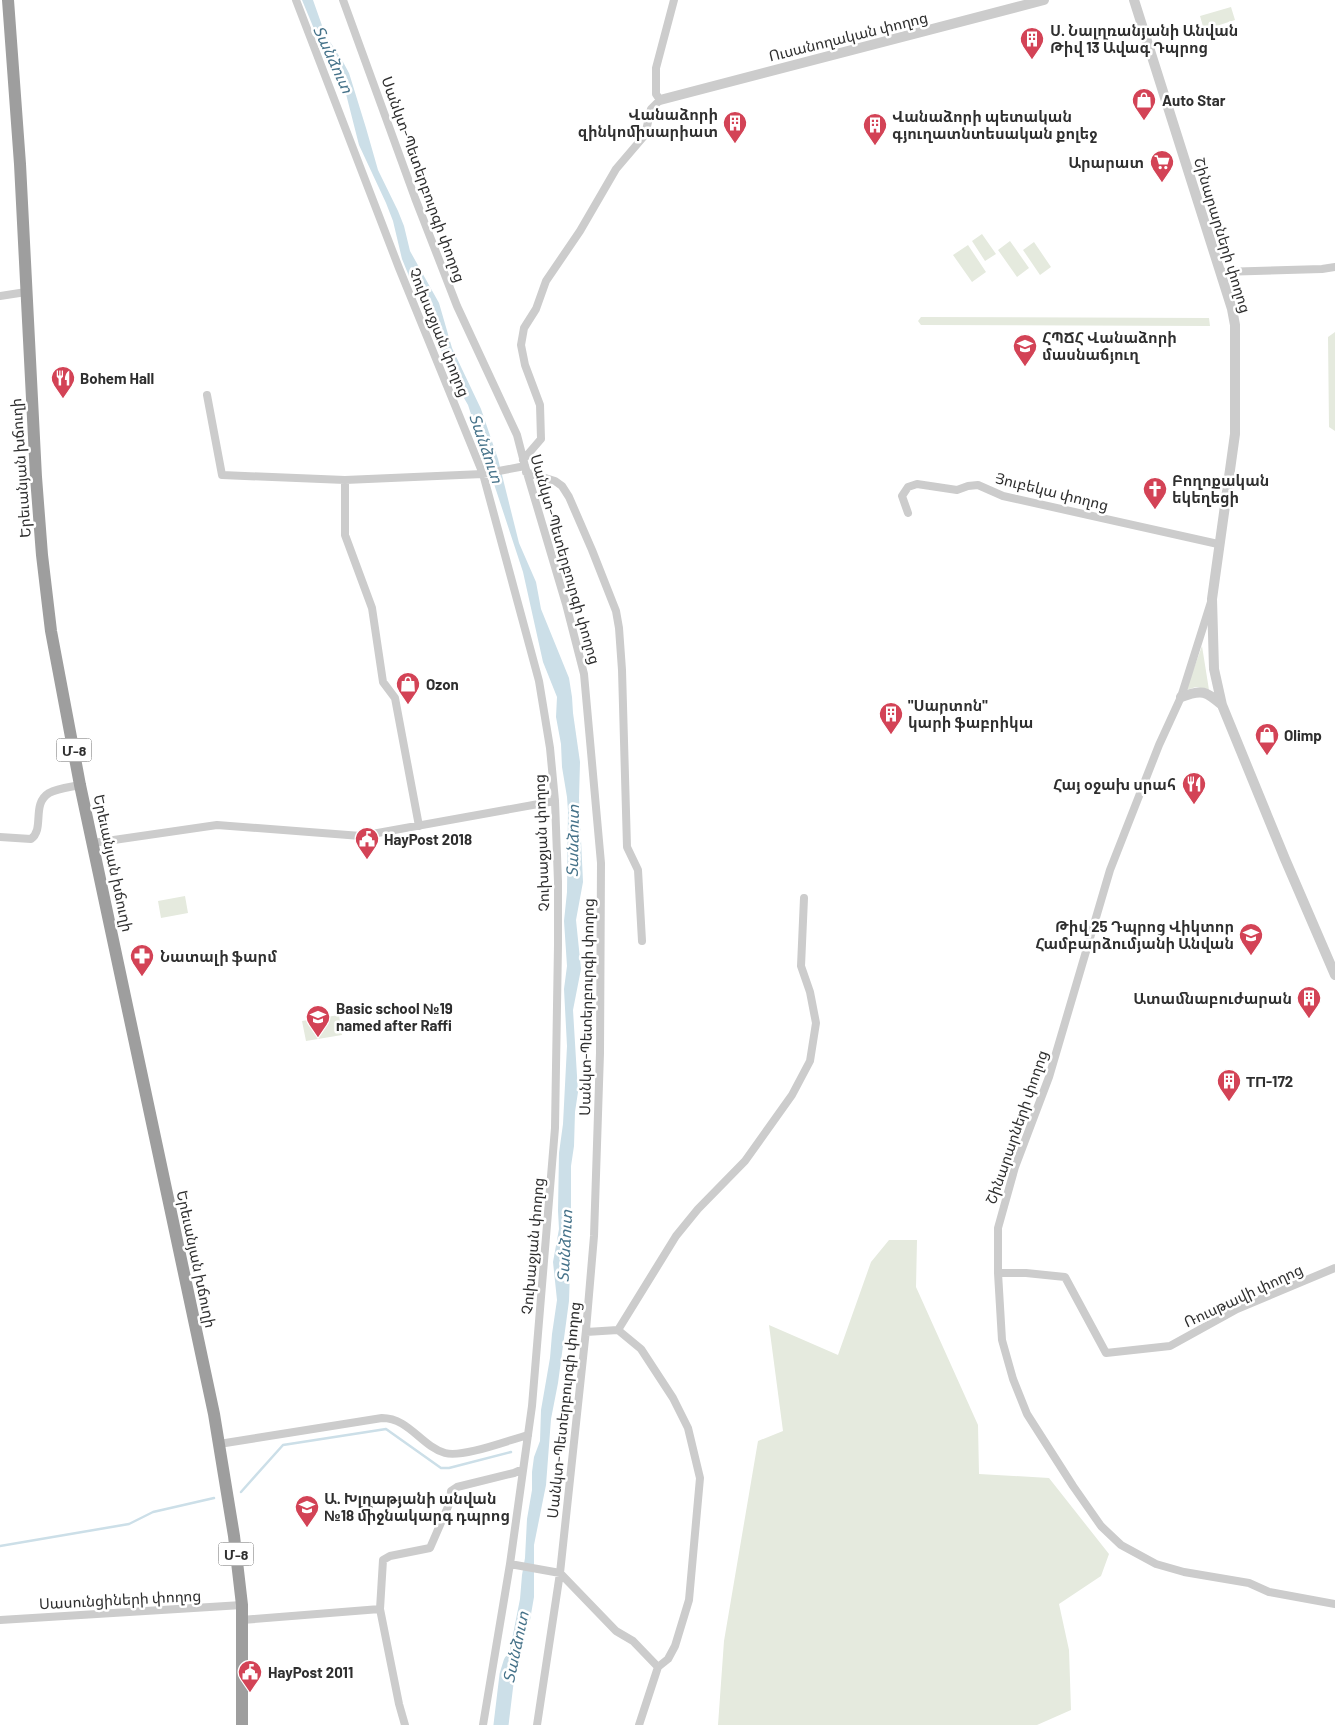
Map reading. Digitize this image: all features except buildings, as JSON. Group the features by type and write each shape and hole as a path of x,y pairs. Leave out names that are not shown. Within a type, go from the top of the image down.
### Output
{"highway":[{"name":"Երեւանյան խճուղի","path":"8,0 20,164 36,478 42,555 51,631 80,785 214,1414 234,1536 242,1605 242,1725"}],"street":[{"name":"Չուխաջյան փողոց","path":"296,0 399,268 485,474 539,681 550,748 555,801 558,936 555,1128 532,1406 523,1468 513,1565 483,1725"},
{"name":"Սանկտ-Պետերբուրգի փողոց","path":"343,0 415,198 457,306 517,435 566,604 584,674 601,863 600,1053 594,1236 586,1332 560,1573 537,1725"},
{"path":"525,466 540,439 540,405 525,365 521,345 524,328 536,309 546,282 580,231 616,169 645,135 651,108 660,100 656,94 656,68 674,0"},
{"name":"Ուսանողական փողոց","path":"660,100 1022,3 1044,0"},
{"name":"Շինարարների փողոց","path":"1134,0 1235,324 1235,434 1218,544 1212,599 1214,669 1222,705 1281,850 1335,975"},
{"path":"1220,272 1335,267"},
{"path":"0,296 26,292"},
{"path":"207,396 222,475 345,480 485,474 525,466 562,486 569,497 592,550 616,611 619,628 627,847 638,870 642,941"},
{"path":"345,480 345,535 372,608 383,682 395,698 419,826"},
{"name":"Յուբեկա փողոց","path":"908,513 902,496 908,487 917,484 957,490 978,485 1003,496 1218,544"},
{"name":"Շինարարների փողոց","path":"1212,599 1181,696 1159,745 1110,870 1050,1077 1015,1167 998,1228 998,1273 1002,1340 1013,1378 1027,1414 1101,1526 1121,1545 1156,1564 1184,1572 1249,1583 1269,1592 1335,1604"},
{"path":"1181,696 1196,691 1203,692 1209,694 1222,705"},
{"path":"0,837 31,839 37,831 38,811 44,796 52,791 80,785"},
{"path":"93,843 217,825 362,836 555,801"},
{"path":"618,1330 676,1236 698,1208 745,1162 792,1095 810,1061 816,1023 810,992 801,966 804,898"},
{"name":"Ռուսթավի փողոց","path":"998,1273 1026,1273 1065,1277 1106,1353 1170,1346 1237,1309 1335,1268"},
{"path":"586,1332 618,1330 640,1349 673,1398 688,1428 700,1478 689,1600 675,1646 668,1659 658,1667 639,1725"},
{"path":"219,1444 382,1418 397,1419 438,1450 447,1454 463,1454 528,1435"},
{"path":"406,1725 399,1704 380,1609 382,1560 390,1556 430,1548 450,1502 451,1491 457,1487 514,1473 523,1468"},
{"path":"513,1565 560,1573 616,1632 633,1641 658,1667"},
{"name":"Սասունցիների փողոց","path":"0,1620 242,1605"},
{"path":"242,1620 380,1609"}],"shaded area":[{"path":"1231,7 1235,20 1204,30 1200,16"},
{"path":"982,234 996,254 985,261 972,241"},
{"path":"1010,241 1029,268 1017,277 998,250"},
{"path":"1034,242 1051,267 1040,275 1023,250"},
{"path":"968,245 986,272 972,282 953,255"},
{"path":"921,317 1209,318 1210,326 921,325 918,321"},
{"path":"1335,332 1335,431 1329,427 1328,337"},
{"path":"1202,646 1209,690 1196,687 1186,690"},
{"path":"185,896 188,913 161,918 158,901"},
{"path":"339,1015 342,1035 306,1041 302,1021"},
{"path":"889,1240 917,1240 916,1287 978,1425 979,1474 1049,1478 1109,1554 1101,1576 1059,1604 1069,1650 1071,1710 1037,1725 718,1725 724,1641 758,1441 783,1431 769,1325 838,1355 871,1262"}],"water":[{"path":"302,0 313,0 325,34 349,73 378,170 404,226 410,251 439,303 452,348 481,409 498,459 519,543 536,582 541,609 569,678 580,762 579,798 583,882 576,920 581,969 573,1010 578,1092 571,1166 571,1213 568,1251 570,1272 569,1301 551,1419 546,1485 534,1545 534,1597 530,1620 518,1642 509,1680 507,1681 504,1680 520,1599 527,1519 532,1490 532,1472 534,1457 540,1441 541,1410 557,1300 553,1262 559,1229 559,1153 563,1124 567,1046 564,989 567,966 564,921 567,892 568,811 561,744 556,717 557,697 543,662 523,572 468,405 449,372 440,347 431,308 411,281 402,259 393,221 359,145 345,90 324,53"}],"waterway":[{"path":"241,1492 283,1445 386,1429 441,1468 449,1468 511,1452"},
{"path":"0,1546 129,1524 153,1512 214,1498"},
{"name":"Տանձուտ","path":"501,1725 507,1675 511,1662"}],"place":[{"name":"Ս. Նալղռանյանի Անվան Թիվ 13 Ավագ Դպրոց","path":"1032,60"},
{"name":"Auto Star","path":"1144,121"},
{"name":"Վանաձորի զինկոմիսարիատ","path":"735,144"},
{"name":"Վանաձորի պետական գյուղատնտեսական քոլեջ","path":"875,146"},
{"name":"Արարատ","path":"1162,183"},
{"name":"ՀՊՃՀ Վանաձորի մասնաճյուղ","path":"1025,367"},
{"name":"Bohem Hall","path":"63,399"},
{"name":"Բողոքական եկեղեցի","path":"1155,510"},
{"name":"Ozon","path":"408,705"},
{"name":"\"Սարտոն\" կարի ֆաբրիկա","path":"891,735"},
{"name":"Olimp","path":"1267,756"},
{"name":"Հայ օջախ սրահ","path":"1194,805"},
{"name":"HayPost 2018","path":"367,860"},
{"name":"Թիվ 25 Դպրոց Վիկտոր Համբարձումյանի Անվան","path":"1251,956"},
{"name":"Նատալի ֆարմ","path":"142,977"},
{"name":"Ատամնաբուժարան","path":"1309,1019"},
{"name":"Basic school №19 named after Raffi","path":"318,1038"},
{"name":"ТП-172","path":"1229,1102"},
{"name":"Ա. Խլղաթյանի անվան №18 միջնակարգ դպրոց","path":"307,1528"},
{"name":"HayPost 2011","path":"250,1693"}]}
